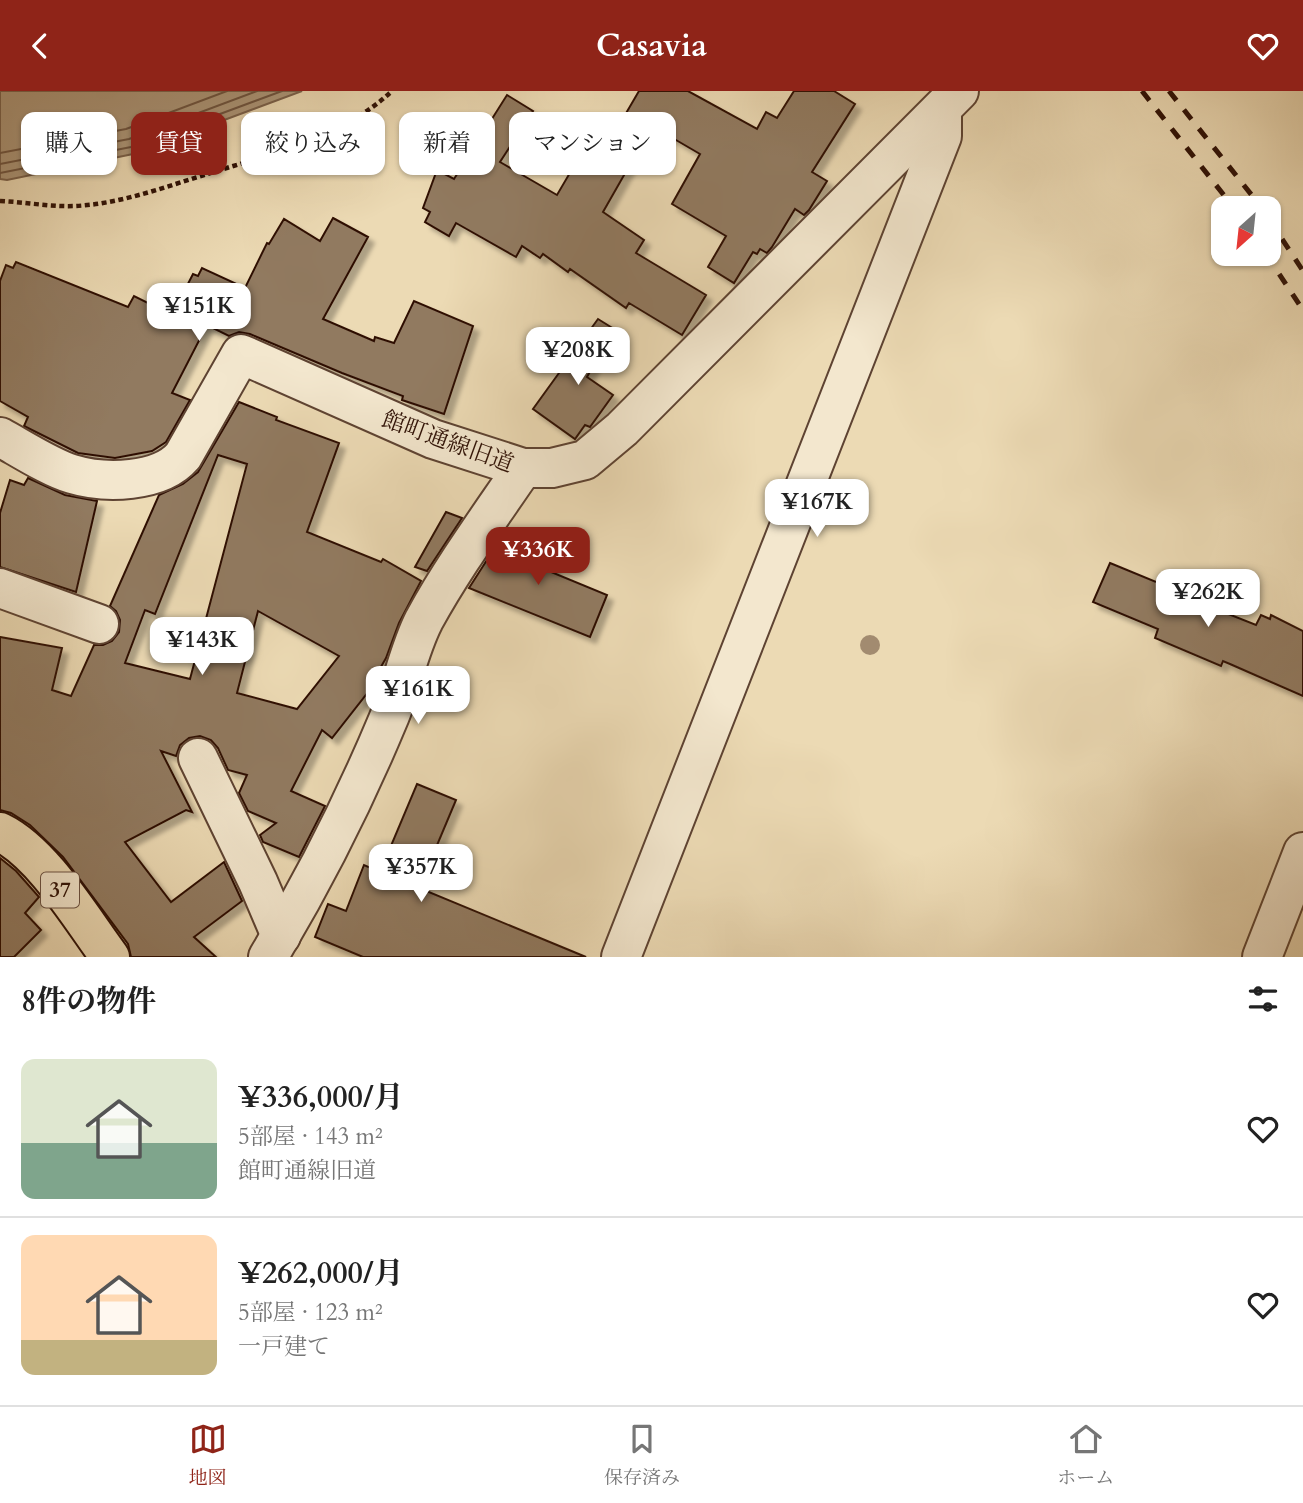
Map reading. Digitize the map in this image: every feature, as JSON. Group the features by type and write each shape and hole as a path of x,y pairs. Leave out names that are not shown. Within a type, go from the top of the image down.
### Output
{"main road":[{"name":"37","path":"0,832 14,839 34,856 110,957"}],"street":[{"name":"館町通線旧道","path":"0,437 71,474 115,478 155,476 176,466 241,354 433,439 523,468 552,468 584,460 604,445 951,100"},
{"path":"621,957 942,136 951,100"},
{"path":"274,947 359,785 389,718 423,623 523,468"},
{"path":"0,588 99,624"},
{"path":"198,758 258,882 274,947"},
{"path":"1262,957 1303,852"}],"path":[{"path":"0,201 74,206 119,200 158,190 297,146 374,108 392,91"}],"water":[{"path":"0,91 302,91 227,119 227,112 131,112 131,154 117,157 117,112 21,112 21,175 31,175 0,179"}],"building":[{"path":"639,91 688,91 757,129 766,112 777,118 794,91 834,91 855,104 812,172 827,181 809,210 804,215 795,209 772,247 767,253 760,249 757,254 753,252 734,283 708,267 726,236 672,204 700,154 676,140 676,112 627,112"},
{"path":"507,95 533,111 509,112 509,148 500,162 509,167 509,175 522,175 557,195 569,175 624,175 603,212 644,240 636,253 706,295 682,335 629,303 626,308 570,269 568,272 543,254 540,258 522,246 516,257 456,223 449,236 425,222 430,212 423,208 435,175 446,175 454,179 457,175 495,175 495,114"},
{"path":"333,218 368,237 323,319 374,341 375,337 394,343 414,301 473,326 444,414 402,400 403,396 250,334 239,332 229,336 207,325 172,393 190,400 166,442 152,451 115,458 78,453 24,426 28,417 0,401 0,281 6,265 13,268 16,262 128,307 134,296 172,315 193,274 198,276 202,268 245,288 267,243 269,244 284,219 320,241"},
{"path":"598,319 614,329 587,377 613,395 590,427 585,425 575,439 533,409"},
{"path":"239,402 277,417 276,420 339,443 307,532 381,562 383,559 421,581 399,623 386,658 370,686 372,687 332,738 322,730 291,791 325,806 299,857 263,842 260,835 276,823 248,811 239,793 247,775 228,770 218,748 211,740 200,736 189,738 180,745 176,756 161,751 192,812 186,810 125,842 171,902 224,862 242,901 194,937 216,957 131,957 128,944 63,857 30,825 11,813 0,810 0,637 62,648 52,690 71,696 94,645 112,641 119,632 120,620 110,606 159,495 183,484 198,472","holes":["218,455 247,464 190,679 125,663 145,610 155,614","258,611 339,656 297,709 237,693"]},
{"path":"28,478 65,495 97,501 76,592 0,567 0,513 10,480 24,485"},
{"path":"446,512 462,518 427,571 415,567"},
{"path":"503,535 531,547 530,551 556,561 551,572 607,595 590,637 469,588"},
{"path":"1110,563 1166,586 1165,589 1256,625 1261,615 1270,619 1271,615 1303,631 1303,696 1223,661 1221,666 1155,638 1158,629 1093,602"},
{"path":"417,784 456,800 419,888 586,957 363,957 315,937 328,904 346,911 364,865 380,872"},
{"path":"0,858 16,871 39,897 25,913 41,930 14,957 0,957"}],"railway":[{"path":"1142,91 1225,196"},
{"path":"1169,91 1252,196"},
{"path":"1281,237 1303,271"},
{"path":"1274,266 1303,310"}]}
